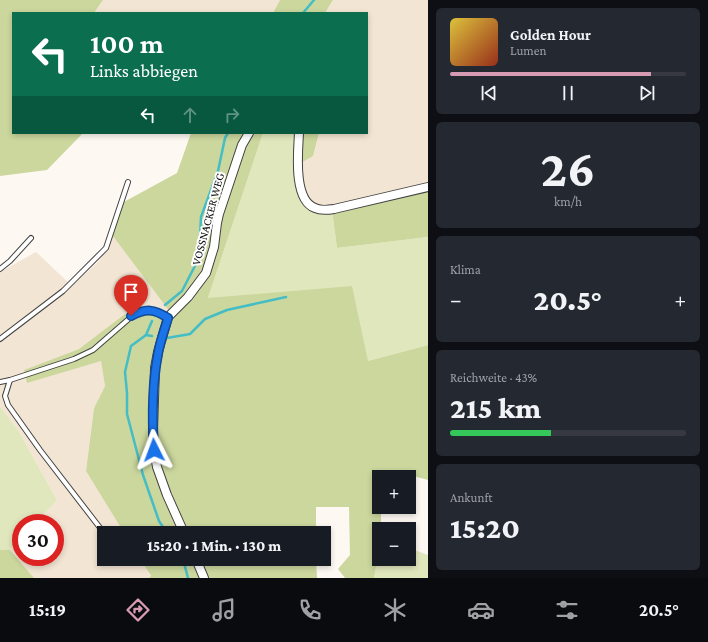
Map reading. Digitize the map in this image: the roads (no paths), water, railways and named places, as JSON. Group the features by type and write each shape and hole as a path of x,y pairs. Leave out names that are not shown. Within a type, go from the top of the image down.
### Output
{"street":[{"name":"VOSSNACKER WEG","path":"181,526 167,495 157,467 154,450 153,431 155,368 168,318 188,297 206,273 214,247 217,222 223,202 242,144 248,134"},
{"path":"299,134 298,167 300,185 306,201 315,208 321,210 334,208 428,187"},
{"path":"199,566 204,578"}],"lane":[{"path":"0,339 64,291 106,248 128,182"},
{"path":"0,269 10,261 31,238"},
{"path":"0,382 74,359 93,350 131,316 145,310 159,312 168,318"},
{"path":"10,380 5,396 8,405 40,450 99,526"}],"waterway":[{"path":"304,12 314,0"},
{"path":"165,305 182,291 199,258 201,217 218,171 225,138 227,134"},
{"path":"167,338 190,334 205,319 227,310 286,297"},
{"path":"152,321 146,335 131,346 125,372 127,414 143,475 159,521 162,526"},
{"path":"146,335 152,336"},
{"path":"185,566 188,578"}]}
